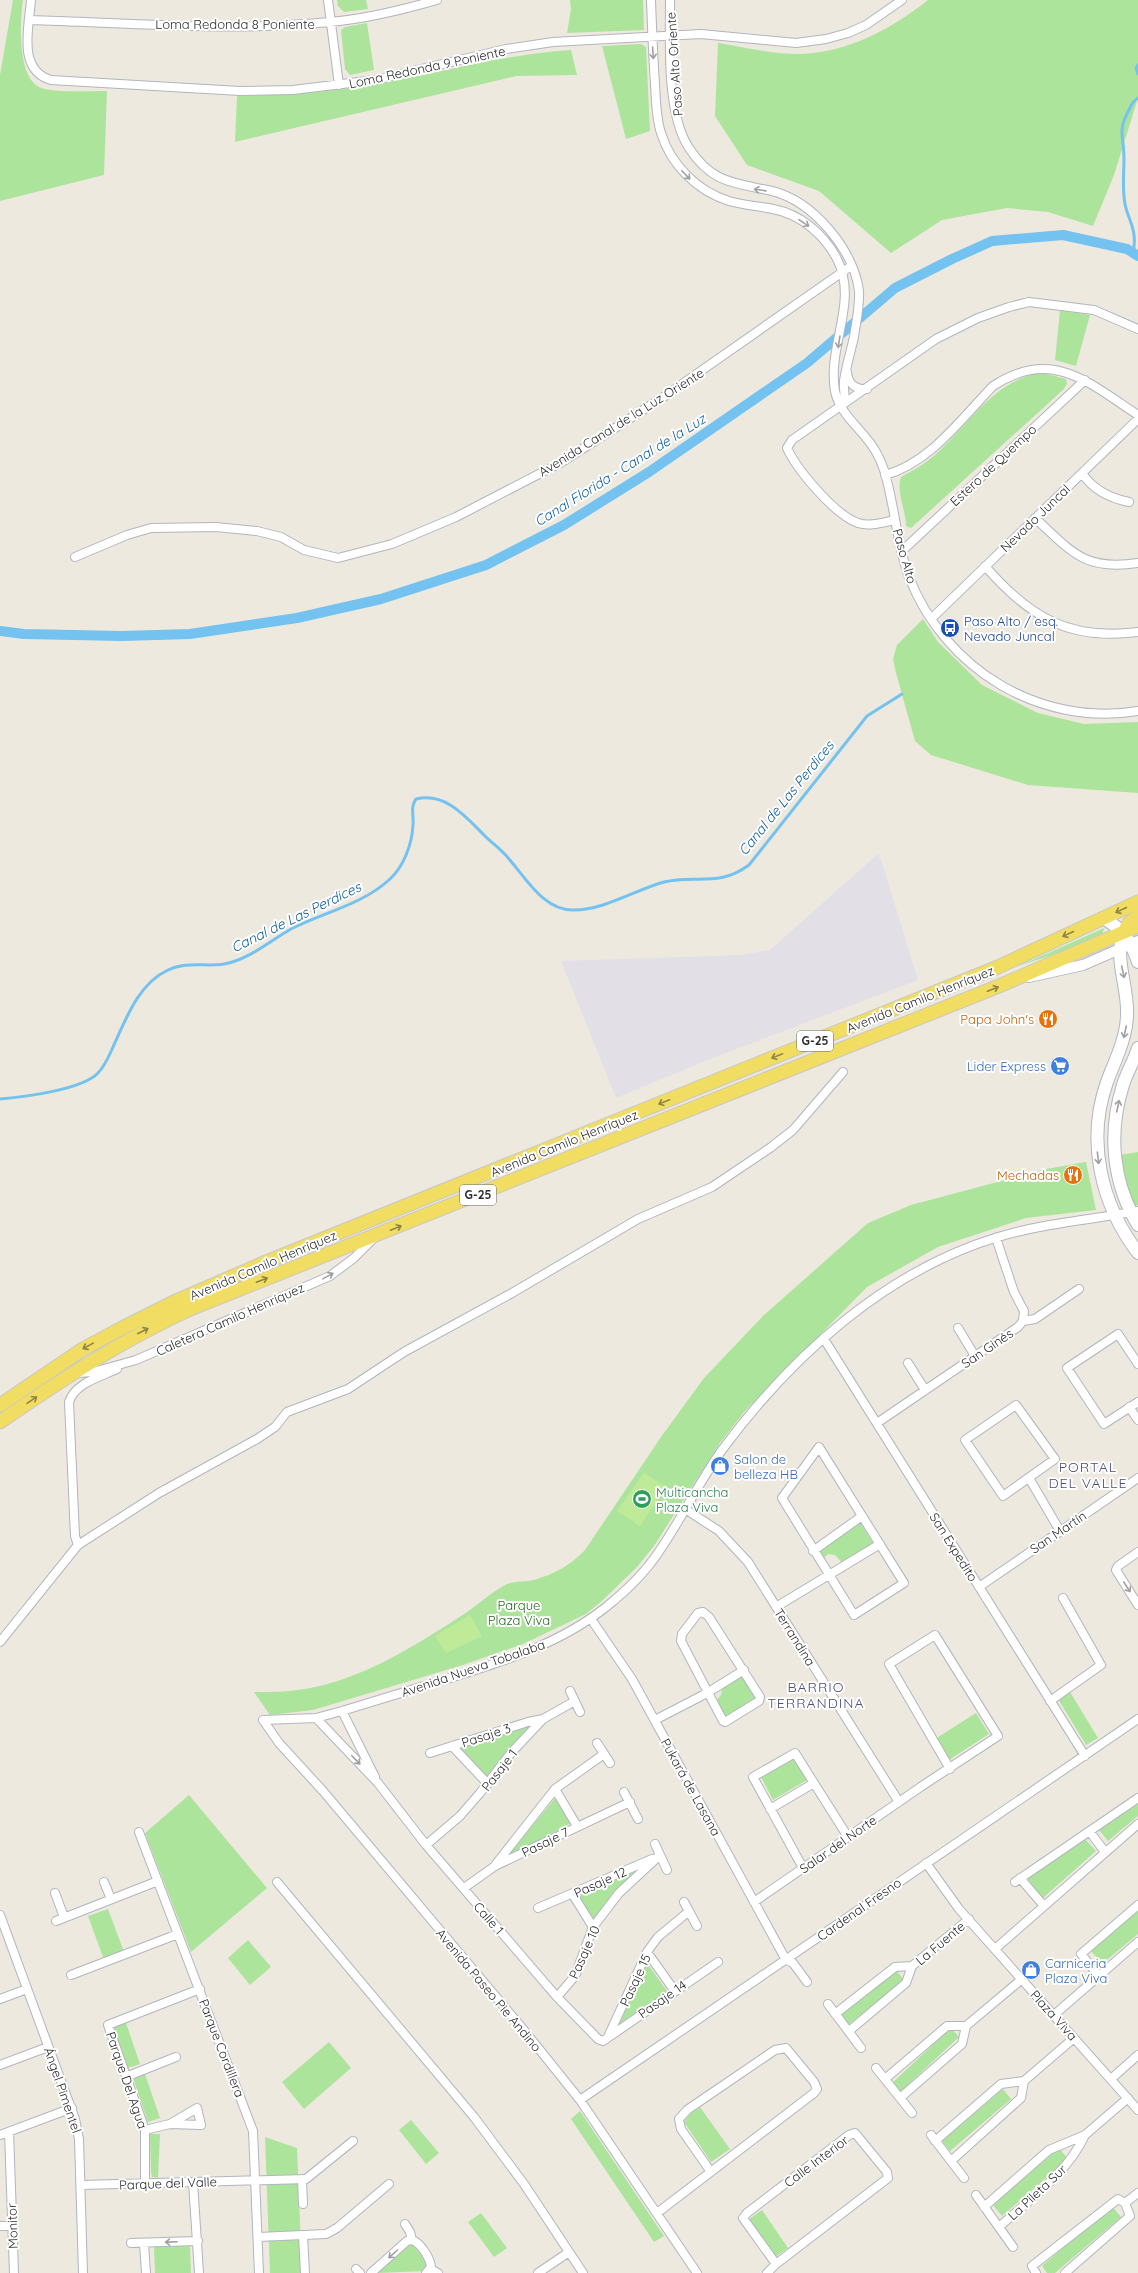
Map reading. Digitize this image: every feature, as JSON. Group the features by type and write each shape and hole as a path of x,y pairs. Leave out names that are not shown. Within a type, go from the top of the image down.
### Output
{"main road":[{"name":"Avenida Camilo Henríquez","path":"0,1405 83,1349 181,1299 266,1262 998,967 1138,902"},
{"path":"1138,916 1129,923 1124,932 1119,950 1132,993 1124,1038 1102,1096 1097,1127 1100,1172 1115,1215 1124,1234 1138,1253"},
{"path":"1103,918 1124,932 1135,942 1138,962"},
{"name":"Avenida Camilo Henríquez","path":"0,1422 117,1345 183,1312 1015,979 1138,926"},
{"path":"1138,1048 1120,1096 1114,1135 1117,1174 1134,1211 1138,1225"}],"street":[{"path":"30,20 32,0"},
{"path":"328,0 339,85"},
{"name":"Loma Redonda 8 Poniente","path":"30,20 210,26 284,26 331,22 395,12 437,0"},
{"path":"651,0 652,37 659,124 665,145 676,164 700,187 719,197 736,203 775,209 805,223 828,244 842,271"},
{"name":"Paso Alto Oriente","path":"670,0 670,35 677,119 684,139 696,157 720,178 745,187 772,191 807,208 835,236 851,266 859,291 857,321 844,380 845,399 842,407"},
{"name":"Loma Redonda 9 Poniente","path":"30,20 27,52 36,73 42,78 51,80 240,90 293,90 375,80 474,56 529,45 590,39 701,34 796,43 826,39 866,25 902,0"},
{"name":"Avenida Canal de la Luz Oriente","path":"75,557 127,535 151,528 216,527 257,531 281,537 304,550 338,558 392,544 456,517 562,462 665,396 851,266"},
{"name":"Paso Alto","path":"842,271 846,303 834,381 836,396 842,407 876,451 885,475 902,551 915,590 948,643 968,664 989,678 1045,706 1067,711 1119,714 1138,711"},
{"path":"895,520 874,524 860,524 846,518 828,503 791,457 788,448 792,440 842,407 936,339 978,318 1029,302 1094,310 1138,329"},
{"path":"848,367 848,376 852,384 858,388 866,389"},
{"path":"885,475 900,471 920,458 993,386 1004,379 1029,369 1039,368 1062,371 1085,380 1138,415"},
{"name":"Estero de Quempo","path":"902,551 1085,380"},
{"name":"Nevado Juncal","path":"932,618 1138,419"},
{"path":"1082,473 1098,490 1119,500 1129,502"},
{"path":"1035,518 1076,555 1091,562 1109,565 1138,562"},
{"path":"986,566 1005,589 1044,619 1092,634 1138,632"},
{"name":"Avenida Camilo Henríquez","path":"1015,979 1067,970 1119,950 1135,942"},
{"path":"0,1642 78,1545 159,1493 257,1439 275,1427 287,1412 348,1389 404,1352 512,1293 638,1219 712,1187 770,1148 793,1130 842,1072"},
{"name":"Avenida Nueva Tobalaba","path":"263,1720 316,1718 342,1712 518,1655 560,1637 591,1618 621,1594 648,1566 660,1550 708,1470 737,1431 774,1388 824,1339 858,1310 907,1278 954,1254 996,1238 1045,1225 1134,1211"},
{"name":"Caletera Camilo Henríquez","path":"71,1374 93,1372 136,1360 330,1276 354,1258 375,1236"},
{"name":"San Ginés","path":"877,1423 1018,1327 1023,1321 1024,1311 1014,1292 996,1238"},
{"path":"1023,1321 1035,1319 1079,1290"},
{"path":"958,1328 975,1356"},
{"path":"1138,1364 1118,1334 1067,1368 1104,1424 1138,1402"},
{"name":"San Expedito","path":"824,1339 1085,1756"},
{"path":"78,1545 75,1536 69,1411 72,1394 84,1384 136,1360"},
{"path":"908,1364 925,1390"},
{"path":"1016,1405 1055,1460 1029,1478 1004,1496 965,1440 1016,1405"},
{"path":"1129,1407 1138,1420"},
{"path":"819,1448 862,1516 904,1583 854,1615 782,1498 819,1448"},
{"path":"1029,1478 1060,1531"},
{"name":"San Martín","path":"979,1587 1138,1478"},
{"name":"Terrandina","path":"684,1509 710,1524 730,1541 748,1562 899,1802"},
{"path":"813,1550 862,1516"},
{"path":"776,1607 880,1544"},
{"path":"1138,1552 1118,1566 1116,1570 1138,1605"},
{"path":"1050,1701 1101,1665 1062,1598"},
{"path":"703,1612 709,1617 744,1670 760,1697 759,1701 723,1722 681,1641 682,1634 698,1613 703,1612"},
{"name":"Pukará de Lasana","path":"591,1618 632,1679 786,1960"},
{"name":"Salar del Norte","path":"754,1902 922,1786 950,1769 998,1736 935,1635 889,1664 950,1769"},
{"path":"654,1720 707,1693 744,1670"},
{"path":"570,1691 580,1712"},
{"name":"Pasaje 1","path":"426,1845 460,1816 488,1784 511,1753 543,1719 575,1701"},
{"name":"Calle 1","path":"342,1712 378,1783"},
{"name":"Calle 1","path":"316,1718 378,1783 426,1845 557,1997 594,2037 603,2041 607,2038"},
{"name":"Pasaje 3","path":"430,1753 528,1722 543,1719"},
{"name":"Cardenal Fresno","path":"580,2100 726,2002 926,1863 1138,1719"},
{"name":"Avenida Paseo Pie Andino","path":"263,1720 279,1743 322,1791 513,2017 580,2100 697,2273"},
{"path":"597,1743 610,1763"},
{"path":"452,1746 488,1784"},
{"path":"803,1868 753,1777 795,1753 848,1838"},
{"path":"495,1866 555,1789 604,1754"},
{"path":"770,1809 814,1783"},
{"path":"555,1789 577,1826"},
{"path":"624,1792 638,1819"},
{"path":"1044,1906 1018,1880 1138,1798"},
{"name":"Pasaje 7","path":"464,1888 495,1866 630,1802"},
{"path":"995,1949 1138,1824"},
{"name":"Parque Cordillera","path":"139,1832 253,2131 259,2273"},
{"path":"1090,1832 1105,1852"},
{"path":"655,1844 667,1870"},
{"name":"Pasaje 12","path":"538,1908 573,1895 660,1855"},
{"name":"Pasaje 10","path":"557,1997 575,1976 593,1927 619,1893 660,1855"},
{"name":"Plaza Viva","path":"926,1863 969,1919 1138,2110"},
{"path":"55,1893 60,1919 158,1881"},
{"path":"104,1882 112,1899"},
{"path":"277,1882 474,2117 524,2184 583,2273"},
{"path":"573,1895 593,1927"},
{"path":"684,1902 688,1912 697,1926"},
{"path":"1099,1976 1081,1954 1138,1905"},
{"name":"Pasaje 15","path":"607,2038 647,1952 658,1937 688,1912"},
{"name":"Ángel Pimentel","path":"0,1915 48,2048 72,2108 79,2139 83,2273"},
{"name":"La Fuente","path":"912,1966 969,1919"},
{"path":"71,1975 178,1934"},
{"path":"1054,2015 1138,1942"},
{"path":"647,1952 674,1990"},
{"path":"786,1960 793,1963 808,1982"},
{"name":"Pasaje 14","path":"607,2038 674,1990 718,1962"},
{"path":"835,2014 895,1967 912,1966 906,1983 849,2031"},
{"path":"900,2098 962,2044 966,2026 1022,1980"},
{"path":"0,1999 27,1989"},
{"name":"Parque Del Agua","path":"145,2184 145,2130 128,2076 108,2025 200,1990"},
{"path":"828,2004 861,2048"},
{"path":"885,2079 946,2026 966,2026"},
{"path":"964,2178 933,2138 1001,2084 1024,2082 1074,2038"},
{"path":"0,2065 48,2048"},
{"path":"657,2213 711,2172 811,2096 817,2089 814,2082 786,2048 775,2050 687,2110 679,2119 681,2129 711,2172"},
{"path":"1111,2079 1138,2055"},
{"path":"128,2076 176,2057"},
{"path":"876,2068 912,2113"},
{"path":"951,2161 1021,2098 1024,2082"},
{"path":"984,2207 1049,2150 1085,2135 1128,2098"},
{"path":"0,2135 72,2108"},
{"path":"145,2130 170,2124"},
{"name":"Monitor","path":"9,2132 14,2273"},
{"name":"Calle Interior","path":"767,2273 776,2264 888,2178 887,2172 855,2133 849,2135 747,2213 743,2218 745,2223 776,2264"},
{"name":"La Pileta Sur","path":"999,2227 1058,2175 1077,2151 1085,2135"},
{"path":"303,2204 302,2179 312,2175 353,2141"},
{"name":"Parque del Valle","path":"81,2186 302,2179"},
{"path":"193,2182 199,2273"},
{"path":"258,2237 321,2235 332,2232 389,2184"},
{"path":"1125,2204 1138,2193"},
{"path":"976,2195 1013,2247"},
{"path":"1034,2270 1118,2199 1125,2204 1130,2216 1065,2273"},
{"path":"405,2224 410,2232 412,2240 417,2243 431,2264 431,2272"},
{"path":"0,2226 12,2226"},
{"path":"303,2236 305,2273"},
{"path":"371,2273 407,2241 412,2240"},
{"path":"131,2243 198,2241"},
{"path":"144,2243 146,2273"},
{"path":"538,2273 569,2252"}],"shaded area":[{"path":"879,853 918,980 710,1059 616,1098 561,961 743,955 770,950"}],"green space":[{"path":"13,0 23,0 21,34 23,60 32,81 44,89 107,91 104,175 0,201 0,75"},
{"path":"337,0 366,0 368,9 344,12 338,6"},
{"path":"570,0 643,0 644,30 567,33 571,9"},
{"path":"928,0 1138,0 1138,98 1114,175 1093,226 1048,212 1007,208 942,220 891,253 819,191 747,165 715,116 718,43 791,54 818,53 852,44 885,29"},
{"path":"367,23 374,70 350,75 345,69 341,30 345,27"},
{"path":"641,44 646,47 650,131 626,139 602,46"},
{"path":"571,50 577,75 516,76 235,142 237,96 307,93 360,87 522,55"},
{"path":"1060,310 1090,315 1076,366 1055,360"},
{"path":"1033,374 1047,374 1066,379 1067,384 1063,390 911,528 906,526 900,495 901,477 929,460 937,453 992,397 1018,380"},
{"path":"923,619 938,642 982,685 1038,713 1084,724 1138,722 1138,793 1028,785 931,755 915,741 893,659 897,645"},
{"path":"1104,928 1102,936 1082,945 1019,966"},
{"path":"1138,1152 1138,1205 1132,1207 1120,1155"},
{"name":"Parque Plaza Viva","path":"1086,1162 1096,1210 1026,1218 938,1247 867,1287 745,1411 720,1443 654,1546 637,1567 603,1600 586,1614 523,1644 463,1665 313,1710 270,1715 254,1692 305,1689 325,1685 346,1678 384,1661 422,1640 464,1614 507,1584 513,1582 531,1581 541,1578 555,1572 574,1560 585,1550 661,1437 704,1378 764,1315 868,1223 911,1205 1046,1169"},
{"name":"Multicancha Plaza Viva","path":"644,1473 666,1487 640,1526 617,1511"},
{"path":"860,1522 874,1545 843,1564 835,1555 828,1554 824,1558 820,1550"},
{"path":"470,1615 482,1636 446,1653 435,1636"},
{"path":"742,1676 757,1700 725,1720 715,1702 721,1695 722,1688"},
{"path":"1070,1692 1098,1738 1086,1745 1058,1699"},
{"path":"976,1713 989,1734 949,1760 935,1739"},
{"path":"541,1719 485,1782 452,1745"},
{"path":"793,1758 807,1780 773,1800 761,1777"},
{"path":"189,1795 267,1888 191,1952 145,1833"},
{"path":"556,1797 573,1822 506,1858"},
{"path":"1138,1804 1138,1816 1108,1841 1099,1830"},
{"path":"1085,1839 1096,1851 1043,1898 1027,1878"},
{"path":"647,1863 594,1919 578,1897"},
{"path":"108,1909 124,1952 104,1960 88,1916"},
{"path":"1138,1911 1138,1934 1102,1964 1091,1951"},
{"path":"248,1940 271,1967 250,1985 228,1958"},
{"path":"647,1963 667,1991 619,2024"},
{"path":"896,1970 904,1980 847,2026 838,2015"},
{"path":"125,2020 140,2064 128,2068 113,2024"},
{"path":"951,2028 959,2037 900,2092 892,2083"},
{"path":"329,2042 351,2068 304,2109 282,2082"},
{"path":"145,2074 160,2118 148,2122 133,2078"},
{"path":"1003,2089 1011,2099 950,2151 942,2141"},
{"path":"700,2107 730,2149 711,2162 684,2122 689,2115"},
{"path":"580,2111 664,2236 654,2242 571,2119"},
{"path":"411,2120 439,2153 426,2164 399,2130"},
{"path":"150,2134 160,2134 158,2178 152,2177 151,2172"},
{"path":"265,2137 297,2148 302,2273 270,2273"},
{"path":"1059,2148 1068,2159 1002,2216 993,2205"},
{"path":"1112,2206 1121,2217 1055,2273 1047,2273 1042,2266"},
{"path":"762,2210 788,2248 775,2257 749,2219"},
{"path":"481,2213 507,2248 494,2257 468,2222"},
{"path":"412,2244 427,2262 425,2271 378,2273 407,2245"},
{"path":"190,2246 191,2273 155,2273 154,2247"}],"waterway":[{"path":"1138,65 1136,68 1138,74"},
{"path":"1133,253 1134,238 1125,204 1122,129 1125,117 1133,102 1138,98"},
{"name":"Canal Florida - Canal de la Luz","path":"0,631 24,634 122,636 190,634 297,618 381,599 486,565 564,525 649,472 807,363 895,288 952,259 992,241 1063,235 1127,249 1138,256"},
{"name":"Canal de Las Perdices","path":"0,1099 52,1092 79,1084 98,1073 107,1061 134,1003 149,984 168,970 175,967 189,965 224,964 242,959 259,950 291,929 355,902 379,888 395,874 409,847 412,832 413,808 416,799 437,799 463,814 503,853 529,884 554,905 563,909 574,910 597,907 664,882 686,879 717,878 738,872 749,865 867,716 902,694"}],"place":[{"name":"Paso Alto / esq. Nevado Juncal","path":"950,628"},
{"name":"Papa John's","path":"1048,1019"},
{"name":"Lider Express","path":"1060,1066"},
{"name":"Mechadas","path":"1073,1175"},
{"name":"Salon de belleza HB","path":"720,1466"},
{"name":"Multicancha Plaza Viva","path":"642,1499"},
{"name":"Carniceria Plaza Viva","path":"1031,1970"}],"district":[{"name":"PORTAL DEL VALLE","path":"1088,1476"},
{"name":"BARRIO TERRANDINA","path":"816,1696"}]}
